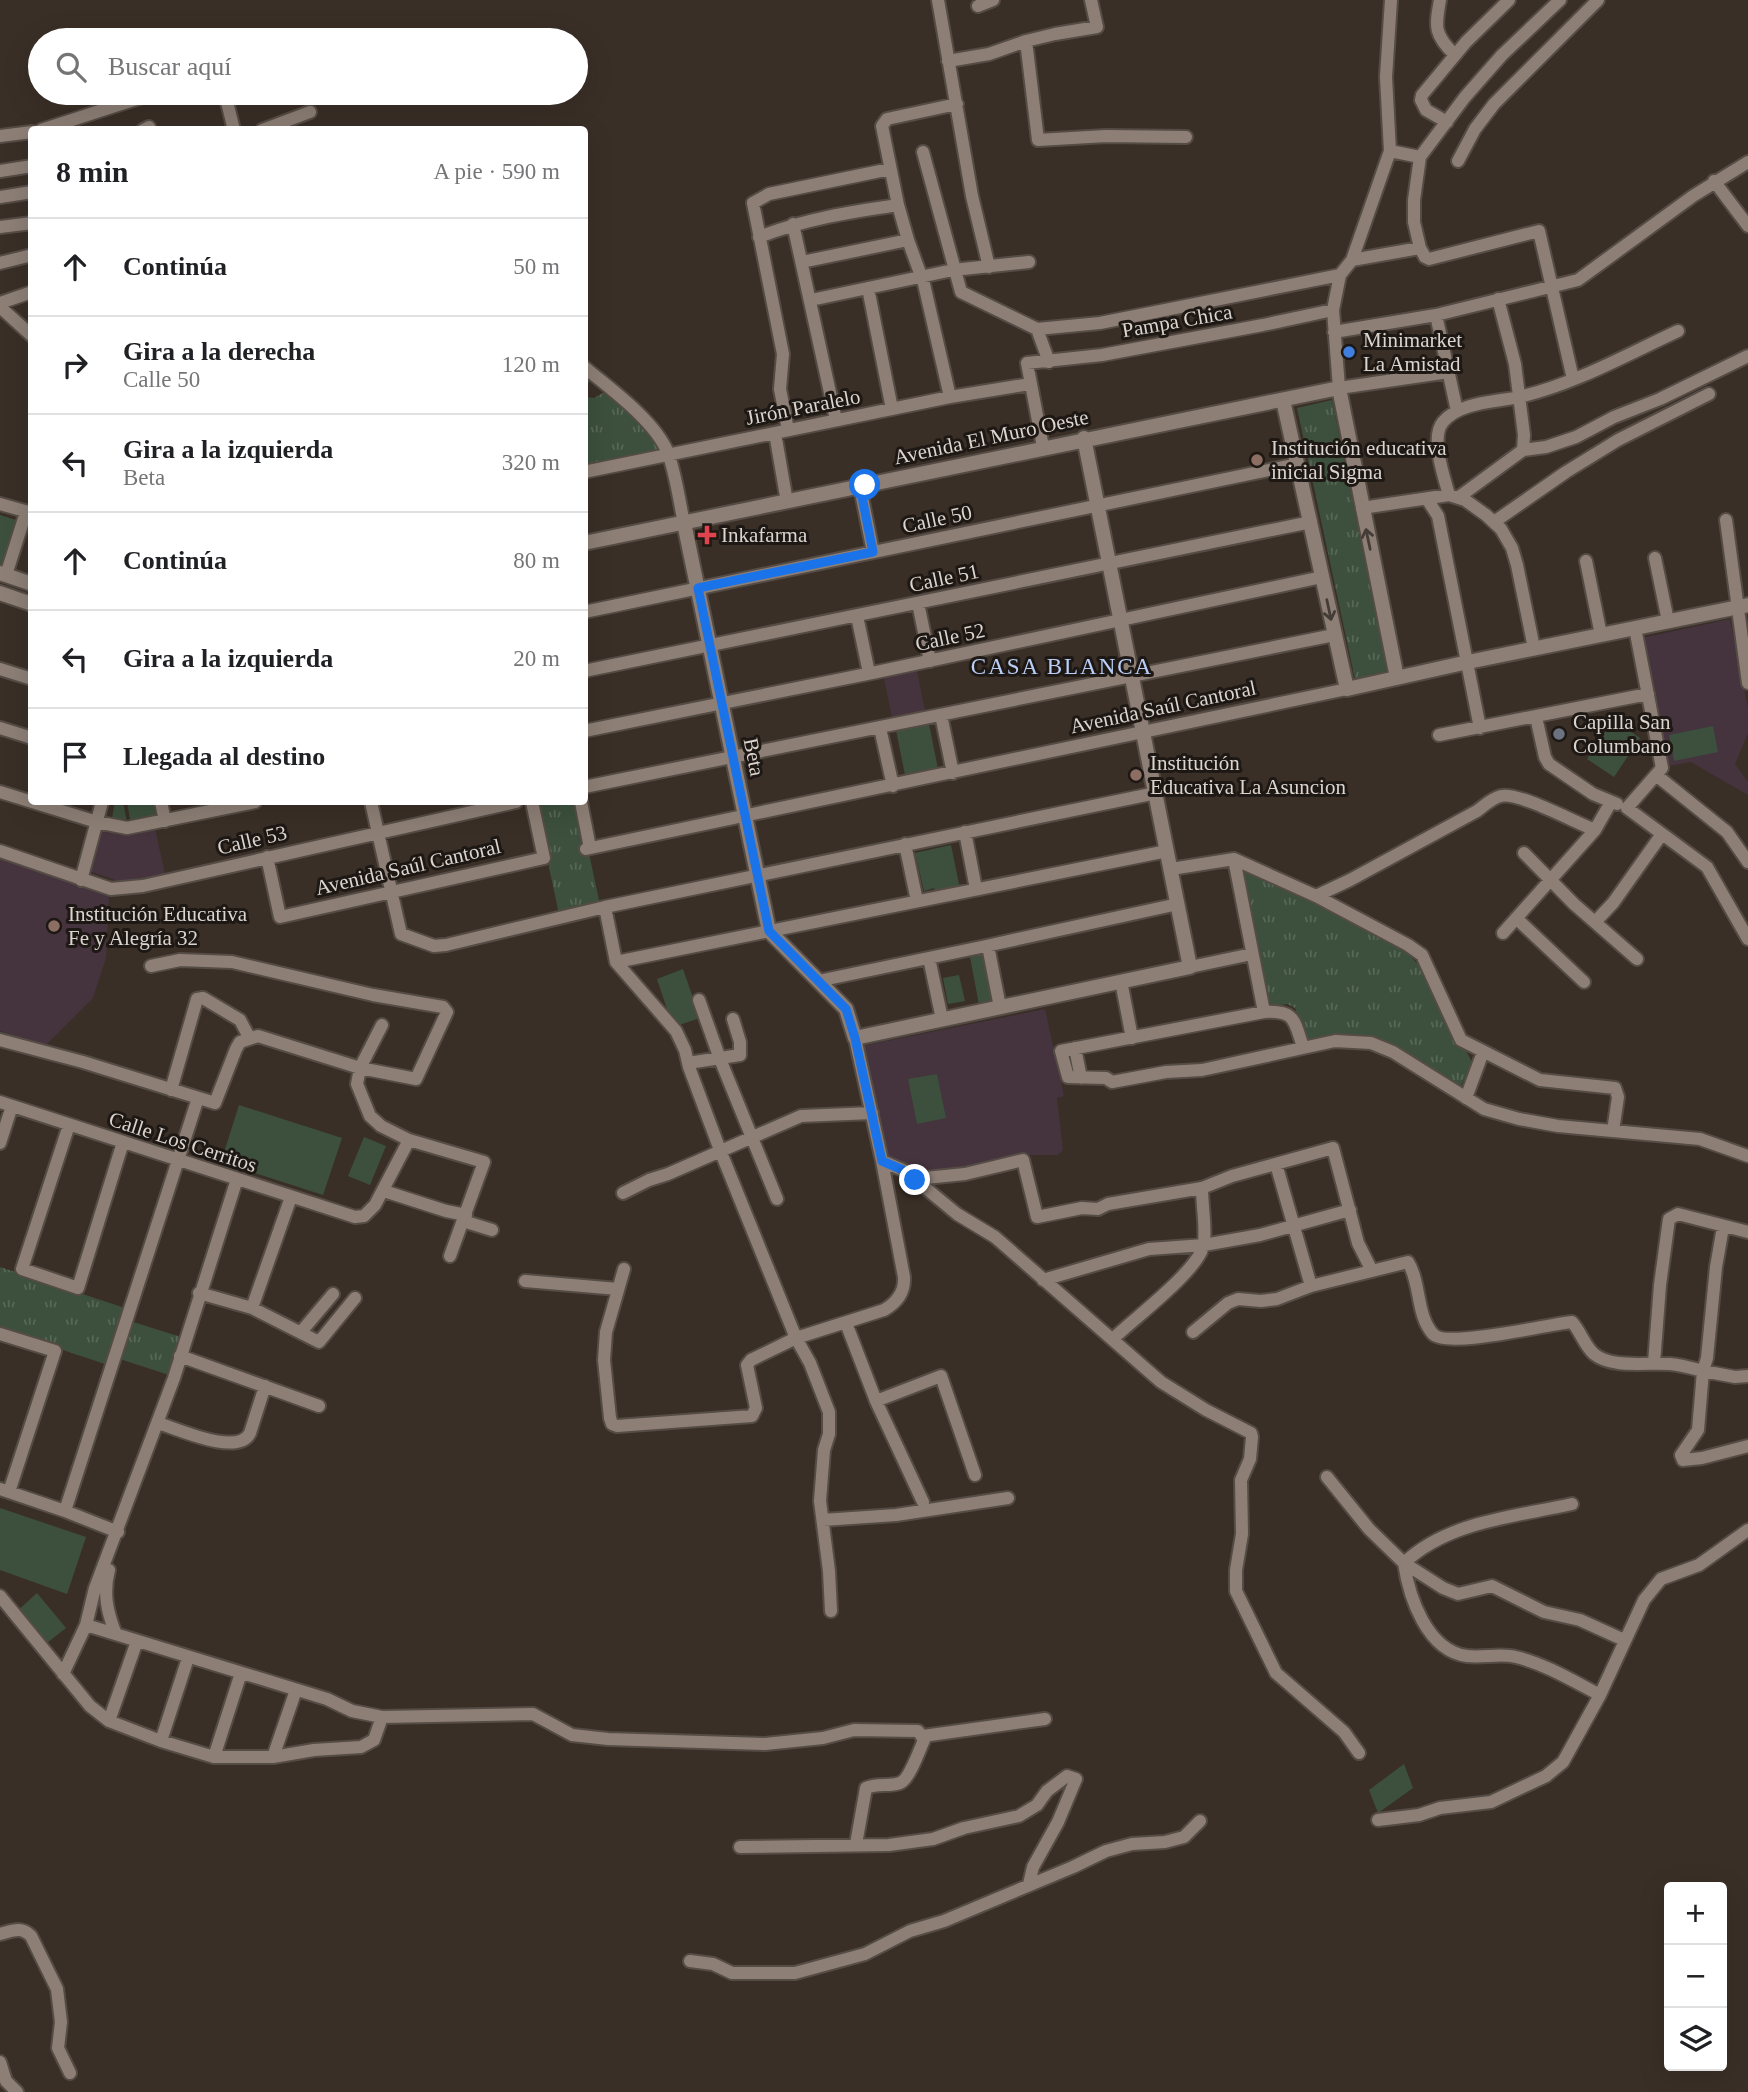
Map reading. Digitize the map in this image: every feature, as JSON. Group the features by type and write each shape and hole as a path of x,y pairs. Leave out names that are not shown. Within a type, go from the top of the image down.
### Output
{"street":[{"path":"938,0 972,196 989,267"},
{"path":"978,6 992,0"},
{"path":"948,61 989,54 1026,41 1097,27 1091,0"},
{"path":"1391,0 1387,77 1390,151 1352,260 1340,275 1332,310 1339,388 1397,678"},
{"path":"1440,0 1437,28 1442,42 1455,55"},
{"path":"1447,122 1426,110 1421,100 1455,55 1509,0"},
{"path":"1560,0 1502,55 1420,157 1413,200 1414,222 1420,248 1429,259 1539,231 1573,379"},
{"path":"1458,161 1475,129 1494,104 1598,0"},
{"path":"1026,41 1038,140 1106,136 1186,137"},
{"path":"950,397 922,278 898,205 883,129 884,121 901,114 957,104"},
{"path":"53,126 118,105"},
{"path":"228,105 233,126"},
{"path":"273,126 310,112"},
{"path":"0,136 28,132"},
{"path":"1390,151 1420,157"},
{"path":"923,152 960,289 964,295 1037,329 1100,323 1340,275"},
{"path":"1334,332 1436,314 1578,280 1714,181 1748,162"},
{"path":"0,171 28,167"},
{"path":"788,430 780,388 783,354 753,203 769,194 890,169"},
{"path":"1714,181 1748,226"},
{"path":"0,197 28,193"},
{"path":"759,237 793,224 898,205"},
{"path":"0,227 28,224"},
{"path":"793,224 836,420"},
{"path":"802,262 908,240"},
{"path":"1352,260 1420,248"},
{"path":"0,263 28,256"},
{"path":"811,300 953,270 1029,261"},
{"path":"868,288 892,409"},
{"path":"28,294 0,305 28,331"},
{"path":"1498,299 1516,364 1524,435 1523,450"},
{"name":"Pampa Chica","path":"1030,384 1027,363 1102,355 1263,326 1332,310"},
{"path":"1436,314 1457,411"},
{"path":"1037,329 1049,362"},
{"path":"1534,648 1517,565 1506,536 1494,522 1454,496 1440,457 1438,435 1443,422 1457,411 1518,397 1573,379 1678,331"},
{"path":"1362,508 1454,496 1523,450 1546,447 1576,437 1748,356"},
{"path":"1339,388 1449,372"},
{"name":"Beta","path":"588,374 647,423 662,442 668,455 769,931"},
{"path":"1030,384 1043,447"},
{"name":"Jirón Paralelo","path":"588,471 950,397 1030,384"},
{"name":"Avenida El Muro Oeste","path":"588,542 1084,438 1339,388"},
{"path":"1494,522 1618,440 1709,394"},
{"path":"1283,400 1348,689"},
{"path":"775,433 788,502"},
{"path":"1084,438 1191,967"},
{"name":"Calle 50","path":"588,611 1298,464"},
{"path":"860,487 873,552"},
{"path":"1427,499 1438,516 1480,728"},
{"path":"0,504 28,513"},
{"path":"28,515 3,574 28,583"},
{"path":"1726,520 1742,605 1748,683"},
{"name":"Calle 51","path":"588,670 1311,522"},
{"path":"1655,558 1668,621"},
{"path":"1586,561 1601,635"},
{"name":"Calle 52","path":"588,730 930,661 1322,577"},
{"path":"0,593 28,603"},
{"path":"918,603 930,661"},
{"name":"Avenida Saúl Cantoral","path":"581,805 588,848 893,786 1742,605"},
{"path":"857,615 869,673"},
{"path":"1627,808 1662,768 1634,628"},
{"path":"588,786 1334,635"},
{"path":"0,669 28,678"},
{"path":"1439,735 1648,694"},
{"path":"941,715 953,773"},
{"path":"1536,717 1549,764 1592,794 1627,808 1707,867 1748,939"},
{"path":"0,728 28,737"},
{"path":"880,728 893,786"},
{"path":"1656,775 1727,832 1746,855"},
{"path":"0,792 28,801"},
{"path":"372,805 401,934 434,946 605,907 1156,793"},
{"path":"1316,896 1477,811 1492,799 1503,796 1525,799 1595,830"},
{"path":"1503,933 1595,830 1611,802"},
{"path":"42,805 127,828 241,805"},
{"path":"81,880 101,805"},
{"path":"162,805 165,821"},
{"name":"Calle 53","path":"0,851 111,889 143,886 502,805"},
{"name":"Avenida Saúl Cantoral","path":"267,857 280,917 544,858 533,805"},
{"path":"965,832 976,889"},
{"path":"1595,922 1613,902 1662,834"},
{"path":"905,844 917,901"},
{"path":"616,962 1167,851"},
{"path":"1524,853 1637,959"},
{"path":"1171,869 1234,859 1316,896 1422,955 1461,1040 1540,1080 1615,1088 1618,1097 1613,1131"},
{"path":"1234,859 1264,1012"},
{"path":"818,981 1178,904"},
{"path":"605,907 616,962 676,1031 685,1050 720,1150 829,1412 829,1434 824,1450 820,1501 831,1611"},
{"path":"1516,918 1584,982"},
{"path":"624,1269 606,1332 604,1355 610,1418 612,1424 617,1426 752,1416 756,1408 748,1362 796,1338 884,1310 896,1303 904,1285 872,1113 846,1009 769,931"},
{"path":"988,946 1000,1007"},
{"path":"855,1038 1252,954"},
{"path":"929,958 942,1020"},
{"path":"0,1040 83,1062 215,1103 236,1049 240,1042 249,1037 258,1036 360,1068 416,1079 446,1015 446,1009 232,962 180,960 151,966"},
{"path":"1121,981 1132,1038"},
{"path":"172,1090 197,999 203,998 240,1020 249,1037"},
{"path":"699,1000 777,1199"},
{"path":"1303,1047 1293,1019 1280,1011 1075,1048 1081,1078 1106,1078 1112,1082 1166,1072 1202,1070 1335,1041 1371,1043 1393,1052 1484,1109 1558,1126 1700,1139 1748,1156"},
{"path":"688,1063 741,1054 733,1019"},
{"path":"382,1025 360,1068 357,1084 370,1116 381,1126 409,1140 484,1163 450,1256"},
{"path":"1466,1098 1483,1052"},
{"path":"65,1511 180,1161 198,1098"},
{"path":"0,1143 6,1105"},
{"name":"Calle Los Cerritos","path":"6,1105 355,1217 370,1213 384,1191"},
{"path":"623,1193 801,1116 872,1113"},
{"path":"69,1125 22,1269 78,1288 123,1142"},
{"path":"409,1140 384,1191 446,1211 492,1230"},
{"path":"915,1180 965,1174 1023,1160 1037,1217 1082,1208 1098,1209 1108,1204 1202,1188 1232,1176 1333,1148 1359,1243 1372,1271"},
{"path":"882,1161 905,1171 957,1214 995,1237 1161,1382 1252,1435 1250,1459 1241,1480 1242,1534 1236,1570 1236,1591 1276,1673 1344,1732 1359,1753"},
{"path":"1276,1164 1311,1286"},
{"path":"62,1674 86,1625 95,1588 158,1423 237,1179"},
{"path":"1114,1339 1161,1298 1200,1254 1204,1244 1202,1188"},
{"path":"252,1308 291,1197"},
{"path":"1043,1280 1149,1249 1260,1235 1350,1210"},
{"path":"1654,1363 1660,1285 1669,1219 1678,1214 1748,1232"},
{"path":"1723,1227 1716,1266 1707,1358 1703,1371 1698,1430 1681,1455 1683,1460 1702,1458 1747,1443"},
{"path":"1194,1332 1228,1303 1238,1299 1277,1299 1311,1286 1406,1262 1410,1264 1421,1309 1432,1333 1438,1337 1467,1339 1572,1322 1584,1342 1601,1359 1654,1363 1735,1377 1748,1376"},
{"path":"525,1281 618,1289"},
{"path":"200,1293 252,1308 319,1342 355,1297"},
{"path":"301,1332 333,1294"},
{"path":"846,1323 876,1401 923,1502"},
{"path":"0,1334 55,1351 4,1491 118,1532"},
{"path":"180,1356 319,1406"},
{"path":"876,1401 941,1376 975,1475"},
{"path":"158,1423 212,1441 242,1442 250,1433 265,1386"},
{"path":"1327,1477 1368,1529 1404,1563 1443,1588 1458,1594 1492,1586 1544,1612 1580,1620 1624,1640"},
{"path":"824,1520 896,1515 1007,1498"},
{"path":"1404,1563 1419,1549 1461,1529 1572,1504"},
{"path":"1378,1820 1491,1802 1546,1776 1563,1762 1600,1695 1644,1600 1661,1578 1699,1565 1748,1530"},
{"path":"115,1632 108,1611 106,1584 118,1532"},
{"path":"1404,1563 1408,1589 1428,1630 1438,1643 1465,1656 1515,1656 1600,1695"},
{"path":"0,1597 90,1706 109,1721 161,1741 214,1757 273,1757 314,1750 360,1747 374,1740 382,1717"},
{"path":"86,1625 327,1699 352,1711 382,1717 534,1714 572,1735 608,1739 765,1744 823,1738 855,1730 918,1731 923,1736 923,1743 908,1776 902,1782 874,1784 866,1788 856,1844"},
{"path":"109,1721 137,1642"},
{"path":"161,1741 188,1658"},
{"path":"214,1757 241,1673"},
{"path":"273,1757 296,1690"},
{"path":"923,1736 1045,1719"},
{"path":"740,1847 889,1845 933,1839 964,1828 1019,1816 1037,1805 1048,1791 1067,1776 1072,1776 1076,1779 1076,1784 1066,1798 1058,1822 1033,1867 1029,1884"},
{"path":"690,1961 713,1964 732,1973 795,1973 865,1954 910,1931 944,1921 1107,1851 1132,1844 1165,1842 1184,1837 1200,1821"},
{"path":"0,1934 19,1929 26,1931 37,1947 57,1989 61,2022 58,2048 70,2073"},
{"path":"0,2062 6,2081 17,2092"}],"shaded area":[{"path":"1730,619 1748,708 1748,733 1735,764 1748,782 1748,795 1691,762 1669,766 1642,638"},
{"path":"916,666 926,716 893,723 883,673"},
{"path":"154,824 165,874 121,882 89,871 103,825"},
{"name":"Institución Educativa Fe y Alegría 32","path":"0,859 109,893 106,958 93,998 45,1046 0,1031"},
{"path":"1045,1009 1064,1096 1057,1098 1063,1150 1058,1155 1026,1155 966,1169 919,1174 888,1161 862,1046"}],"green space":[{"path":"608,390 651,436 661,451 588,466 588,397 594,398"},
{"path":"1332,400 1387,671 1355,679 1297,408"},
{"path":"0,515 19,521 3,567 0,565"},
{"path":"1613,720 1640,738 1614,777 1587,759"},
{"path":"929,724 938,769 905,775 896,730"},
{"path":"1713,726 1718,752 1674,761 1669,735"},
{"path":"114,805 124,805 128,827 111,823"},
{"path":"128,805 154,805 157,821 131,825"},
{"path":"536,805 579,805 600,905 559,914"},
{"path":"951,845 960,889 936,894 934,888 924,891 915,853"},
{"path":"1244,865 1406,952 1414,960 1427,979 1450,1032 1471,1059 1460,1088 1415,1060 1340,1036 1310,1040 1305,1037 1295,1008 1287,1004 1273,1006 1268,1001 1242,868"},
{"path":"986,954 995,1001 979,1005 970,957"},
{"path":"683,969 700,1018 673,1027 657,979"},
{"path":"959,975 965,1001 948,1004 943,978"},
{"path":"937,1074 946,1118 917,1124 908,1079"},
{"path":"239,1105 342,1138 323,1195 221,1162"},
{"path":"364,1137 386,1146 370,1185 348,1176"},
{"path":"0,1267 128,1309 108,1365 0,1329"},
{"path":"130,1321 181,1337 169,1375 117,1358"},
{"path":"0,1508 86,1537 67,1594 0,1570"},
{"path":"37,1593 66,1628 43,1646 16,1612"},
{"path":"1404,1764 1413,1788 1378,1813 1369,1790"}],"place":[{"name":"Minimarket La Amistad","path":"1349,352"},
{"name":"Institución educativa inicial Sigma","path":"1257,460"},
{"name":"Inkafarma","path":"707,535"},
{"name":"Capilla San Columbano","path":"1559,734"},
{"name":"Institución Educativa La Asuncion","path":"1136,775"},
{"name":"Institución Educativa Fe y Alegría 32","path":"54,926"}],"district":[{"name":"CASA BLANCA","path":"1062,666"}],"route":[{"path":"865,485 860,487 873,552 698,588 769,931 846,1009 882,1161 905,1171 915,1180"}]}
